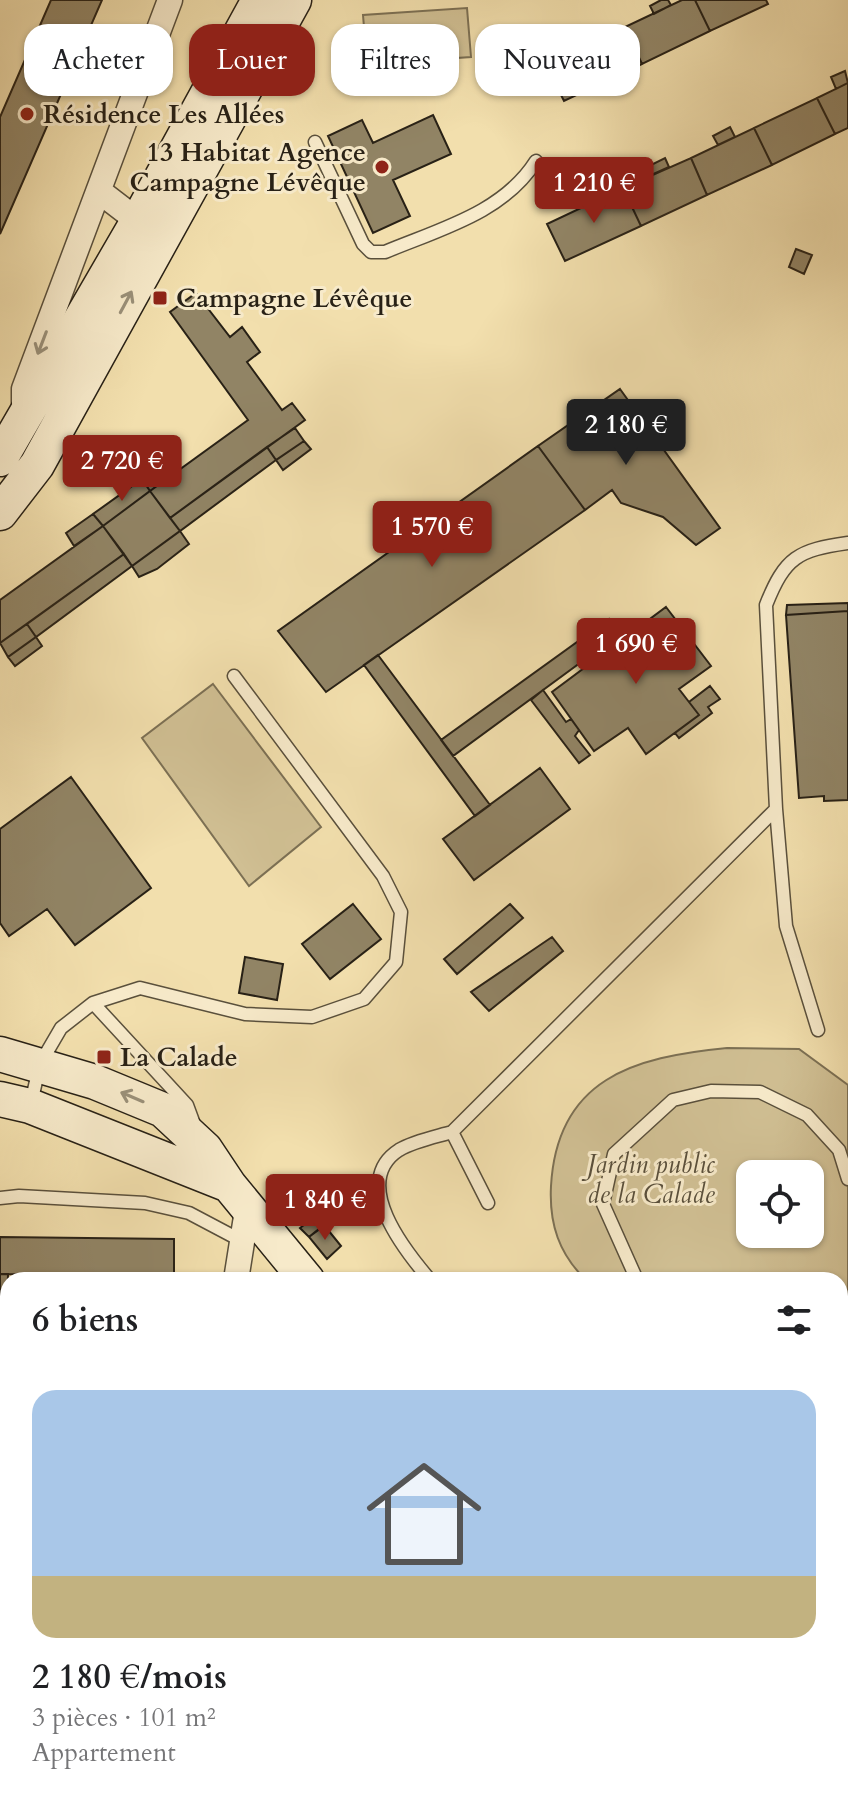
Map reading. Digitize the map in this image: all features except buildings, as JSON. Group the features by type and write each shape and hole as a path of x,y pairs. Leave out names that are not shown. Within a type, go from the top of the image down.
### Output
{"street":[{"path":"23,422 24,389 170,0"},
{"path":"0,459 138,221 259,0"},
{"path":"236,104 241,68 268,17 267,0"},
{"path":"0,513 37,465 294,0"},
{"path":"138,221 160,214 196,153 217,141"},
{"path":"99,191 138,221"},
{"path":"59,426 59,396 88,337 88,309"},
{"path":"0,1054 95,1082 163,1110 205,1149 301,1272"},
{"path":"15,1103 238,1194"},
{"path":"237,1272 242,1241 238,1194"}],"lane":[{"path":"315,142 363,244 371,252 385,252 493,206 527,176 536,161"},
{"path":"818,1030 786,926 776,809 766,605 777,577 793,558 810,548 848,543"},
{"path":"15,1103 61,1028 93,1003 140,988 245,1014 312,1017 364,999 396,962 401,912 383,876 234,676"},
{"path":"423,1272 402,1247 384,1214 379,1183 388,1160 400,1149 452,1132 776,809"},
{"path":"93,1003 187,1105 205,1149"},
{"path":"633,1272 603,1204 614,1154 673,1100 711,1091 760,1092 807,1115 839,1150 848,1179"},
{"path":"452,1132 488,1203"},
{"path":"0,1198 19,1196 145,1203 189,1213 242,1241"}],"green space":[{"path":"467,8 471,57 459,58 459,24 364,24 363,15"},
{"path":"213,684 321,827 249,886 142,738"},
{"name":"Jardin public de la Calade","path":"727,1048 799,1049 848,1085 848,1272 579,1272 563,1249 554,1226 551,1186 556,1150 568,1121 585,1098 606,1080 632,1067 661,1058"}],"place":[{"name":"Résidence Les Allées","path":"27,114"},
{"name":"13 Habitat Agence Campagne Lévêque","path":"382,167"},
{"name":"Campagne Lévêque","path":"160,298"},
{"name":"La Calade","path":"104,1057"}]}
